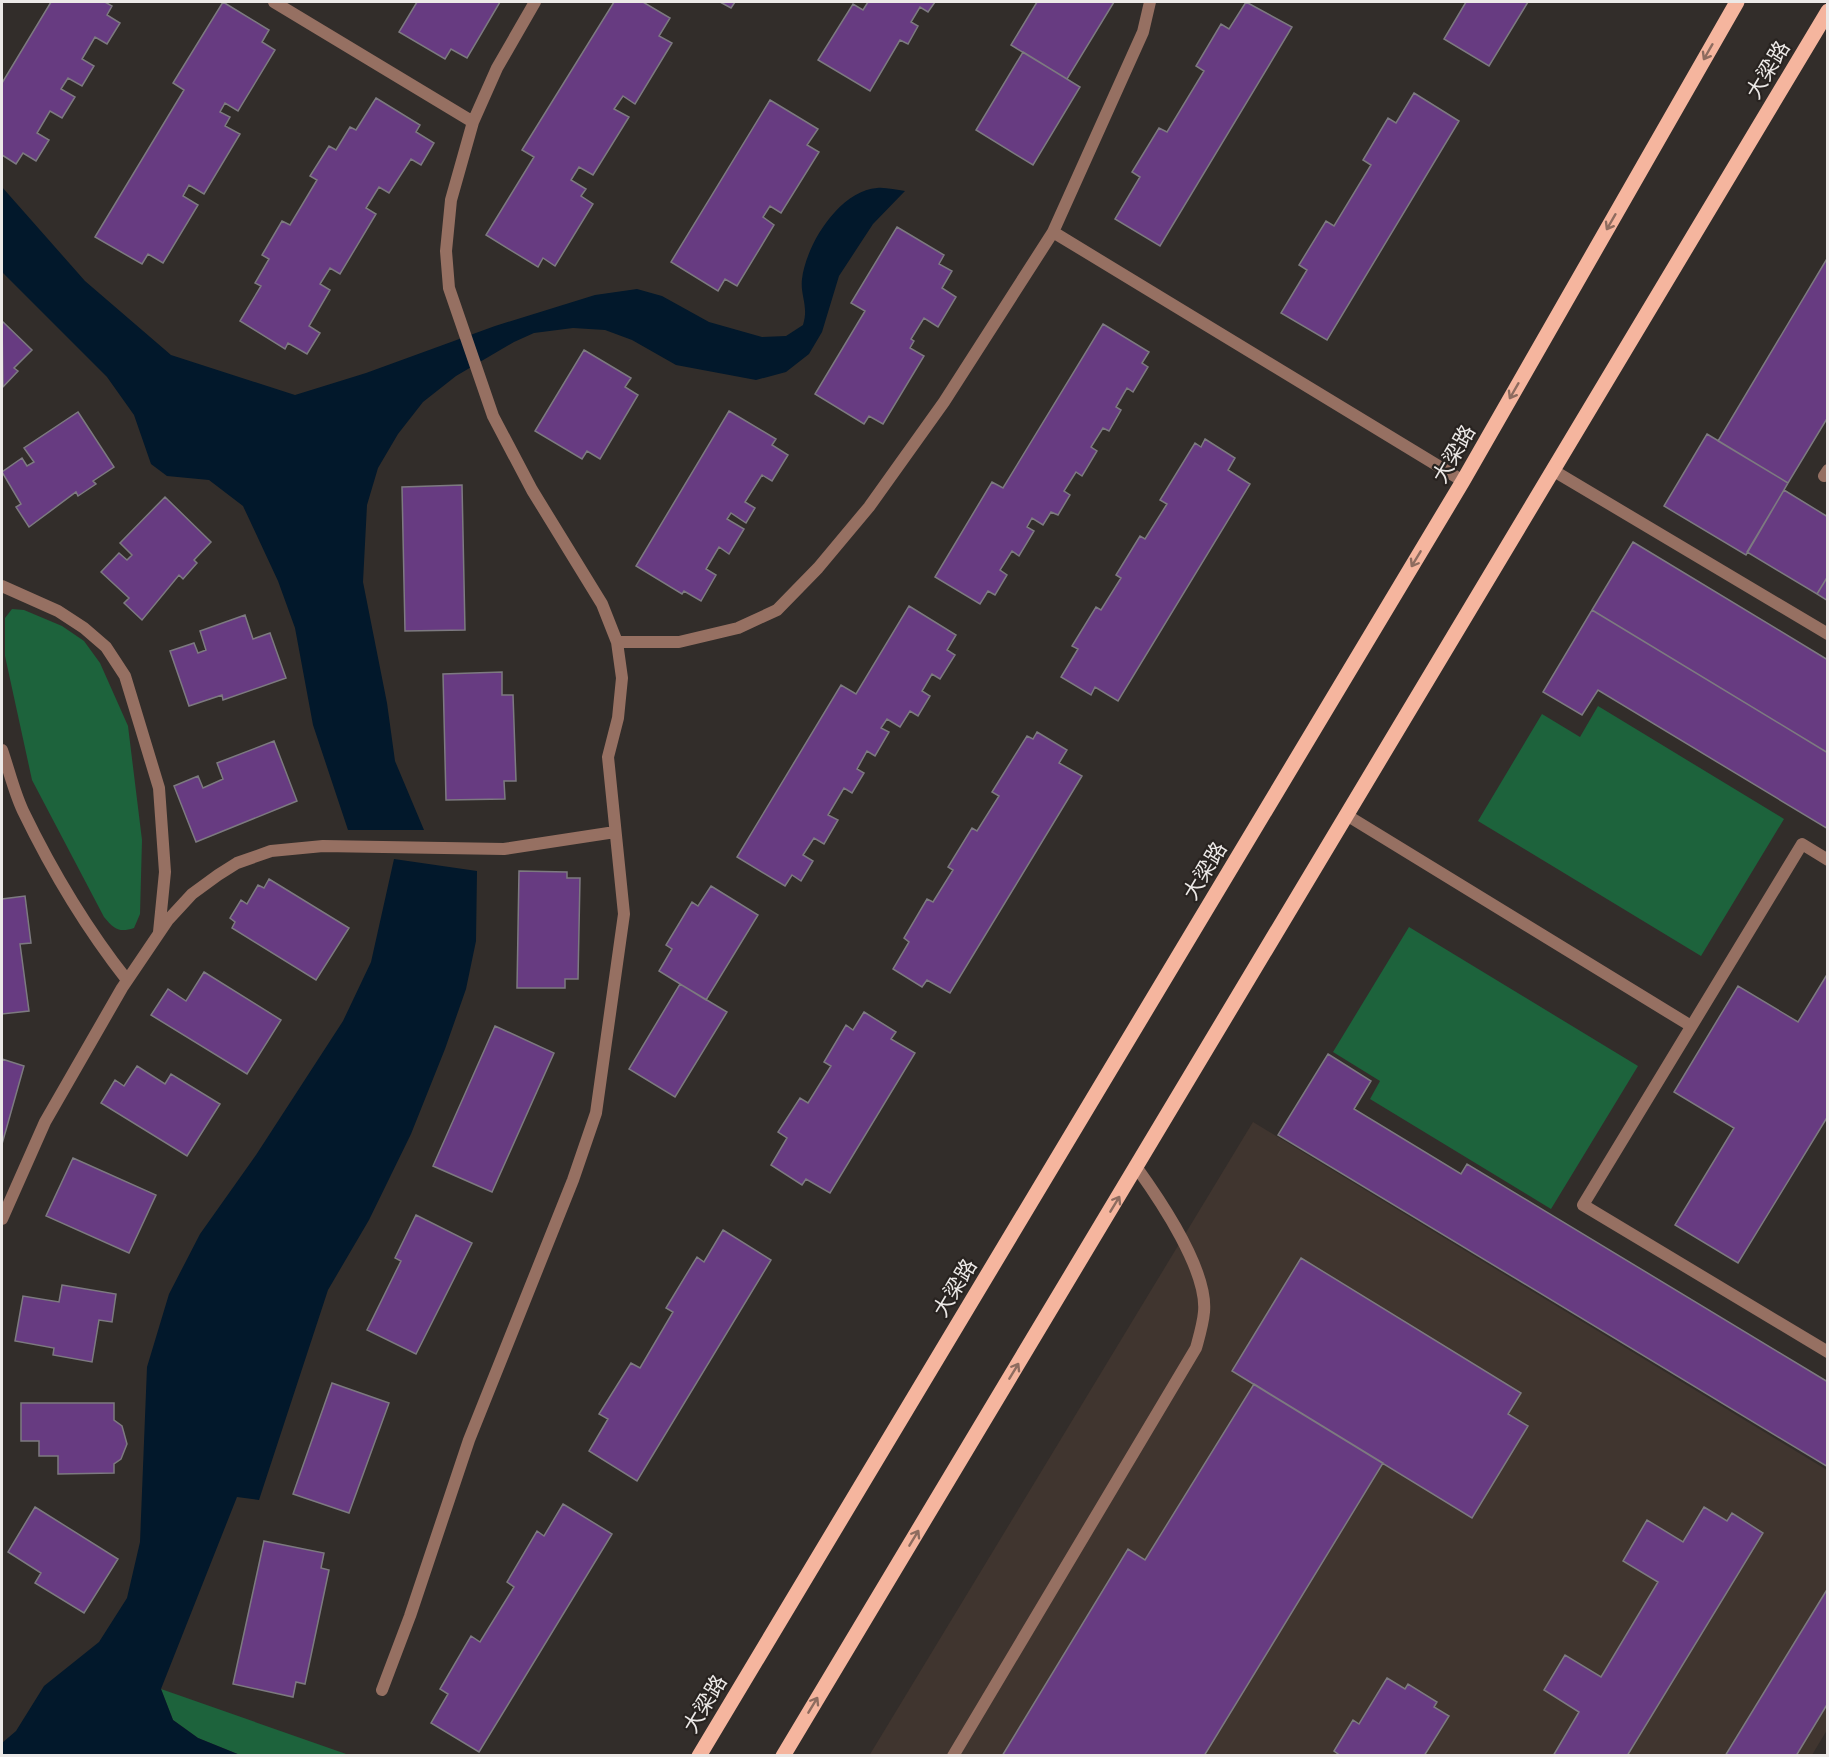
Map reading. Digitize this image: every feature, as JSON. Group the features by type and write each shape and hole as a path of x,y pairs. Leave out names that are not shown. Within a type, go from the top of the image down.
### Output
{"main road":[{"name":"大梁路","path":"699,1755 1463,481 1737,2"},
{"name":"大梁路","path":"783,1755 1348,816 1827,11"}],"street":[{"path":"274,2 473,122"},
{"path":"382,1690 410,1616 470,1440 573,1180 596,1113 624,914 608,757 618,718 622,678 617,642 602,604 532,490 493,416 449,288 446,251 451,200 473,122 497,68 534,2"},
{"path":"617,642 680,642 738,628 777,610 818,568 869,507 944,402 1053,232 1143,32 1150,2"},
{"path":"1053,232 1463,481"},
{"path":"1554,471 1827,634"},
{"path":"2,586 58,611 84,628 106,647 125,676 159,788 165,872 159,933"},
{"path":"2,750 23,810 76,908 96,941 127,980"},
{"path":"1348,816 1691,1026"},
{"path":"2,1219 20,1173 45,1122 127,980 159,933 192,894 237,863 272,851 322,846 504,849 615,832"},
{"path":"1827,860 1802,844 1583,1204 1827,1352"},
{"path":"953,1755 1196,1348 1204,1310 1197,1272 1160,1201 1137,1168"}],"shaded area":[{"path":"1253,1122 1827,1470 1827,1730 1812,1755 869,1756"}],"green space":[{"path":"12,609 24,610 62,626 84,641 100,663 128,726 142,840 140,914 134,928 117,929 104,917 32,780 5,656 5,618"},
{"path":"1598,706 1784,819 1701,956 1478,821 1542,714 1580,737"},
{"path":"1409,927 1638,1066 1551,1209 1370,1099 1380,1081 1333,1052"},
{"path":"161,1689 349,1755 240,1755 198,1738 173,1720"}],"water":[{"path":"2,187 85,281 171,355 295,395 366,373 495,326 595,295 637,289 662,296 709,322 762,337 786,336 803,325 805,312 802,279 805,265 817,236 827,222 838,209 863,191 880,188 905,191 873,224 839,276 822,332 809,354 786,372 756,380 676,365 632,340 605,330 573,328 534,333 514,342 456,376 423,402 398,434 378,468 367,505 363,582 387,703 395,761 424,830 348,830 313,725 295,628 278,581 243,506 209,480 167,476 151,464 134,415 107,377 2,272"},
{"path":"394,859 477,871 476,941 466,989 411,1134 369,1220 328,1290 259,1500 237,1497 161,1689 173,1720 198,1738 240,1755 2,1755 2,1743 16,1731 44,1686 99,1642 127,1598 140,1542 147,1367 169,1294 200,1234 256,1155 343,1021 371,962"}],"building":[{"path":"51,2 105,2 112,6 107,15 120,23 107,44 95,37 82,59 94,66 82,86 68,78 61,89 75,97 62,118 50,111 37,133 49,140 36,161 23,153 16,164 2,155 2,83"},
{"path":"223,2 269,30 262,42 275,50 238,111 225,103 220,112 230,117 225,126 240,134 204,194 189,185 183,196 198,205 163,263 148,254 142,264 95,237 184,90 173,83"},
{"path":"417,2 500,2 467,58 451,49 445,59 399,32"},
{"path":"614,2 643,2 670,18 659,36 672,43 635,104 623,96 614,109 629,117 593,175 579,167 571,180 586,189 581,196 593,204 555,266 543,258 538,267 486,235 534,157 522,150"},
{"path":"720,2 735,2 731,8"},
{"path":"868,2 935,2 928,12 920,7 911,22 918,26 908,44 900,40 870,91 818,60 853,4 863,10"},
{"path":"1037,2 1114,2 1067,79 1011,45"},
{"path":"1246,2 1292,27 1160,246 1115,219 1140,177 1132,172 1159,128 1167,132 1204,71 1196,66 1221,24 1229,29"},
{"path":"1466,2 1528,2 1489,66 1444,39"},
{"path":"1023,52 1080,87 1033,165 976,130"},
{"path":"1414,93 1459,121 1327,340 1281,313 1307,270 1299,265 1326,221 1334,226 1371,165 1363,160 1388,118 1396,123"},
{"path":"376,98 420,125 416,132 434,143 421,165 411,159 389,193 379,187 366,208 376,214 340,274 330,268 320,284 330,290 309,326 320,333 307,354 288,343 285,349 240,321 261,286 255,283 269,259 262,255 282,221 290,225 317,180 310,176 329,146 336,150 350,127 356,130"},
{"path":"770,100 818,129 807,145 819,152 781,213 770,206 763,217 774,225 737,286 725,279 718,291 671,262"},
{"path":"897,227 944,255 939,264 952,271 942,288 956,297 938,327 924,318 911,339 914,341 910,348 924,356 883,424 869,416 864,424 815,394 865,311 851,303"},
{"path":"1828,257 1828,417 1788,483 1718,441"},
{"path":"2,321 32,350 14,368 18,371 3,387"},
{"path":"1103,324 1149,352 1142,363 1148,367 1133,392 1127,388 1116,407 1121,410 1109,431 1103,428 1091,447 1097,451 1082,476 1076,472 1064,491 1070,495 1058,515 1051,512 1043,525 1032,518 1027,527 1034,531 1019,556 1012,551 1000,570 1007,575 995,595 988,591 980,604 935,577 992,482 1003,488"},
{"path":"584,350 631,378 625,387 638,395 600,459 587,451 582,459 535,431"},
{"path":"729,411 776,439 772,445 788,455 772,481 762,475 745,502 755,508 746,523 731,513 727,519 744,529 729,554 719,547 706,569 716,575 701,601 684,591 682,594 636,566"},
{"path":"78,412 114,467 93,481 96,484 78,496 76,492 29,527 16,507 21,504 2,472 22,458 27,466 34,462 24,448"},
{"path":"1707,434 1788,483 1746,555 1664,506"},
{"path":"1205,439 1235,458 1228,470 1250,484 1118,701 1095,687 1091,695 1061,677 1078,649 1072,646 1096,607 1101,610 1121,578 1116,575 1140,536 1145,539 1167,504 1160,500 1195,443 1201,447"},
{"path":"462,485 465,630 405,631 402,487"},
{"path":"1784,490 1828,517 1828,576 1817,594 1747,552"},
{"path":"165,497 211,542 194,560 197,563 183,579 179,575 142,620 124,603 129,598 101,572 119,553 127,560 132,555 120,543"},
{"path":"1633,542 1828,660 1828,753 1592,610"},
{"path":"1828,576 1828,601 1817,594"},
{"path":"909,606 956,635 947,650 955,655 940,679 932,674 922,691 930,696 918,716 910,711 900,727 887,719 881,728 889,732 875,756 867,751 857,769 864,773 852,793 844,788 828,815 838,820 824,844 814,838 803,855 813,861 801,881 792,875 785,886 737,857 841,685 856,694"},
{"path":"1592,610 1828,753 1828,829 1598,690 1582,715 1543,692"},
{"path":"245,615 253,639 270,633 286,678 223,700 222,695 189,706 170,651 194,643 198,653 206,650 200,631"},
{"path":"502,672 502,695 513,695 516,781 504,781 505,799 446,800 443,674"},
{"path":"1037,732 1067,750 1059,763 1082,776 950,993 927,980 922,987 893,969 909,942 904,938 927,899 933,902 953,870 948,867 972,828 977,831 999,796 992,792 1027,736 1033,739"},
{"path":"274,741 297,801 196,842 174,786 198,776 203,788 223,779 217,763"},
{"path":"519,871 567,872 567,878 580,878 578,979 565,979 565,988 517,988"},
{"path":"269,879 349,928 316,980 232,928 235,922 230,918 241,900 247,904 258,885 264,888"},
{"path":"711,886 758,915 706,1000 659,971 672,949 666,945 692,902 698,906"},
{"path":"25,896 31,943 20,944 29,1011 2,1014 2,899"},
{"path":"204,972 281,1020 247,1074 151,1015 168,989 186,1001"},
{"path":"1828,973 1828,1116 1738,1263 1675,1225 1734,1128 1674,1092 1738,986 1798,1022"},
{"path":"680,984 727,1012 675,1097 629,1069"},
{"path":"864,1012 896,1032 891,1039 915,1053 830,1193 806,1179 802,1185 771,1165 787,1138 778,1132 800,1098 808,1103 831,1066 824,1062 846,1025 853,1030"},
{"path":"495,1026 554,1053 492,1192 433,1166"},
{"path":"1328,1054 1371,1081 1354,1109 1461,1174 1467,1164 1828,1382 1828,1467 1278,1135"},
{"path":"2,1059 24,1066 2,1144"},
{"path":"137,1066 165,1084 171,1074 220,1104 187,1156 101,1103 115,1080 124,1086"},
{"path":"73,1158 156,1195 129,1253 46,1216"},
{"path":"416,1215 472,1243 416,1354 367,1330 401,1261 395,1258"},
{"path":"723,1230 771,1260 637,1481 589,1451 608,1419 599,1414 631,1363 640,1368 673,1312 666,1308 697,1257 704,1262"},
{"path":"1301,1258 1521,1393 1508,1414 1528,1426 1472,1518 1232,1371"},
{"path":"62,1285 116,1294 112,1322 99,1320 92,1362 53,1355 54,1348 15,1341 23,1296 59,1302"},
{"path":"332,1383 389,1403 349,1513 293,1494"},
{"path":"1254,1384 1383,1463 1204,1756 1002,1756 1128,1549 1145,1560"},
{"path":"21,1403 114,1403 114,1420 122,1426 127,1444 121,1459 114,1464 114,1473 58,1474 58,1456 39,1456 39,1441 21,1441"},
{"path":"563,1504 612,1534 479,1752 431,1723 448,1694 440,1689 471,1636 480,1642 514,1587 507,1582 537,1531 544,1536"},
{"path":"35,1507 118,1559 84,1613 35,1583 41,1573 8,1552"},
{"path":"1704,1507 1727,1521 1732,1513 1763,1533 1627,1756 1553,1756 1579,1712 1544,1690 1565,1655 1601,1677 1658,1582 1623,1561 1647,1520 1683,1542"},
{"path":"264,1541 324,1553 321,1568 329,1570 305,1684 296,1682 293,1697 233,1684"},
{"path":"1828,1588 1828,1703 1796,1756 1725,1756"},
{"path":"1387,1678 1405,1689 1408,1684 1437,1702 1434,1707 1449,1716 1424,1756 1341,1756 1334,1751 1353,1720 1359,1724"}]}
